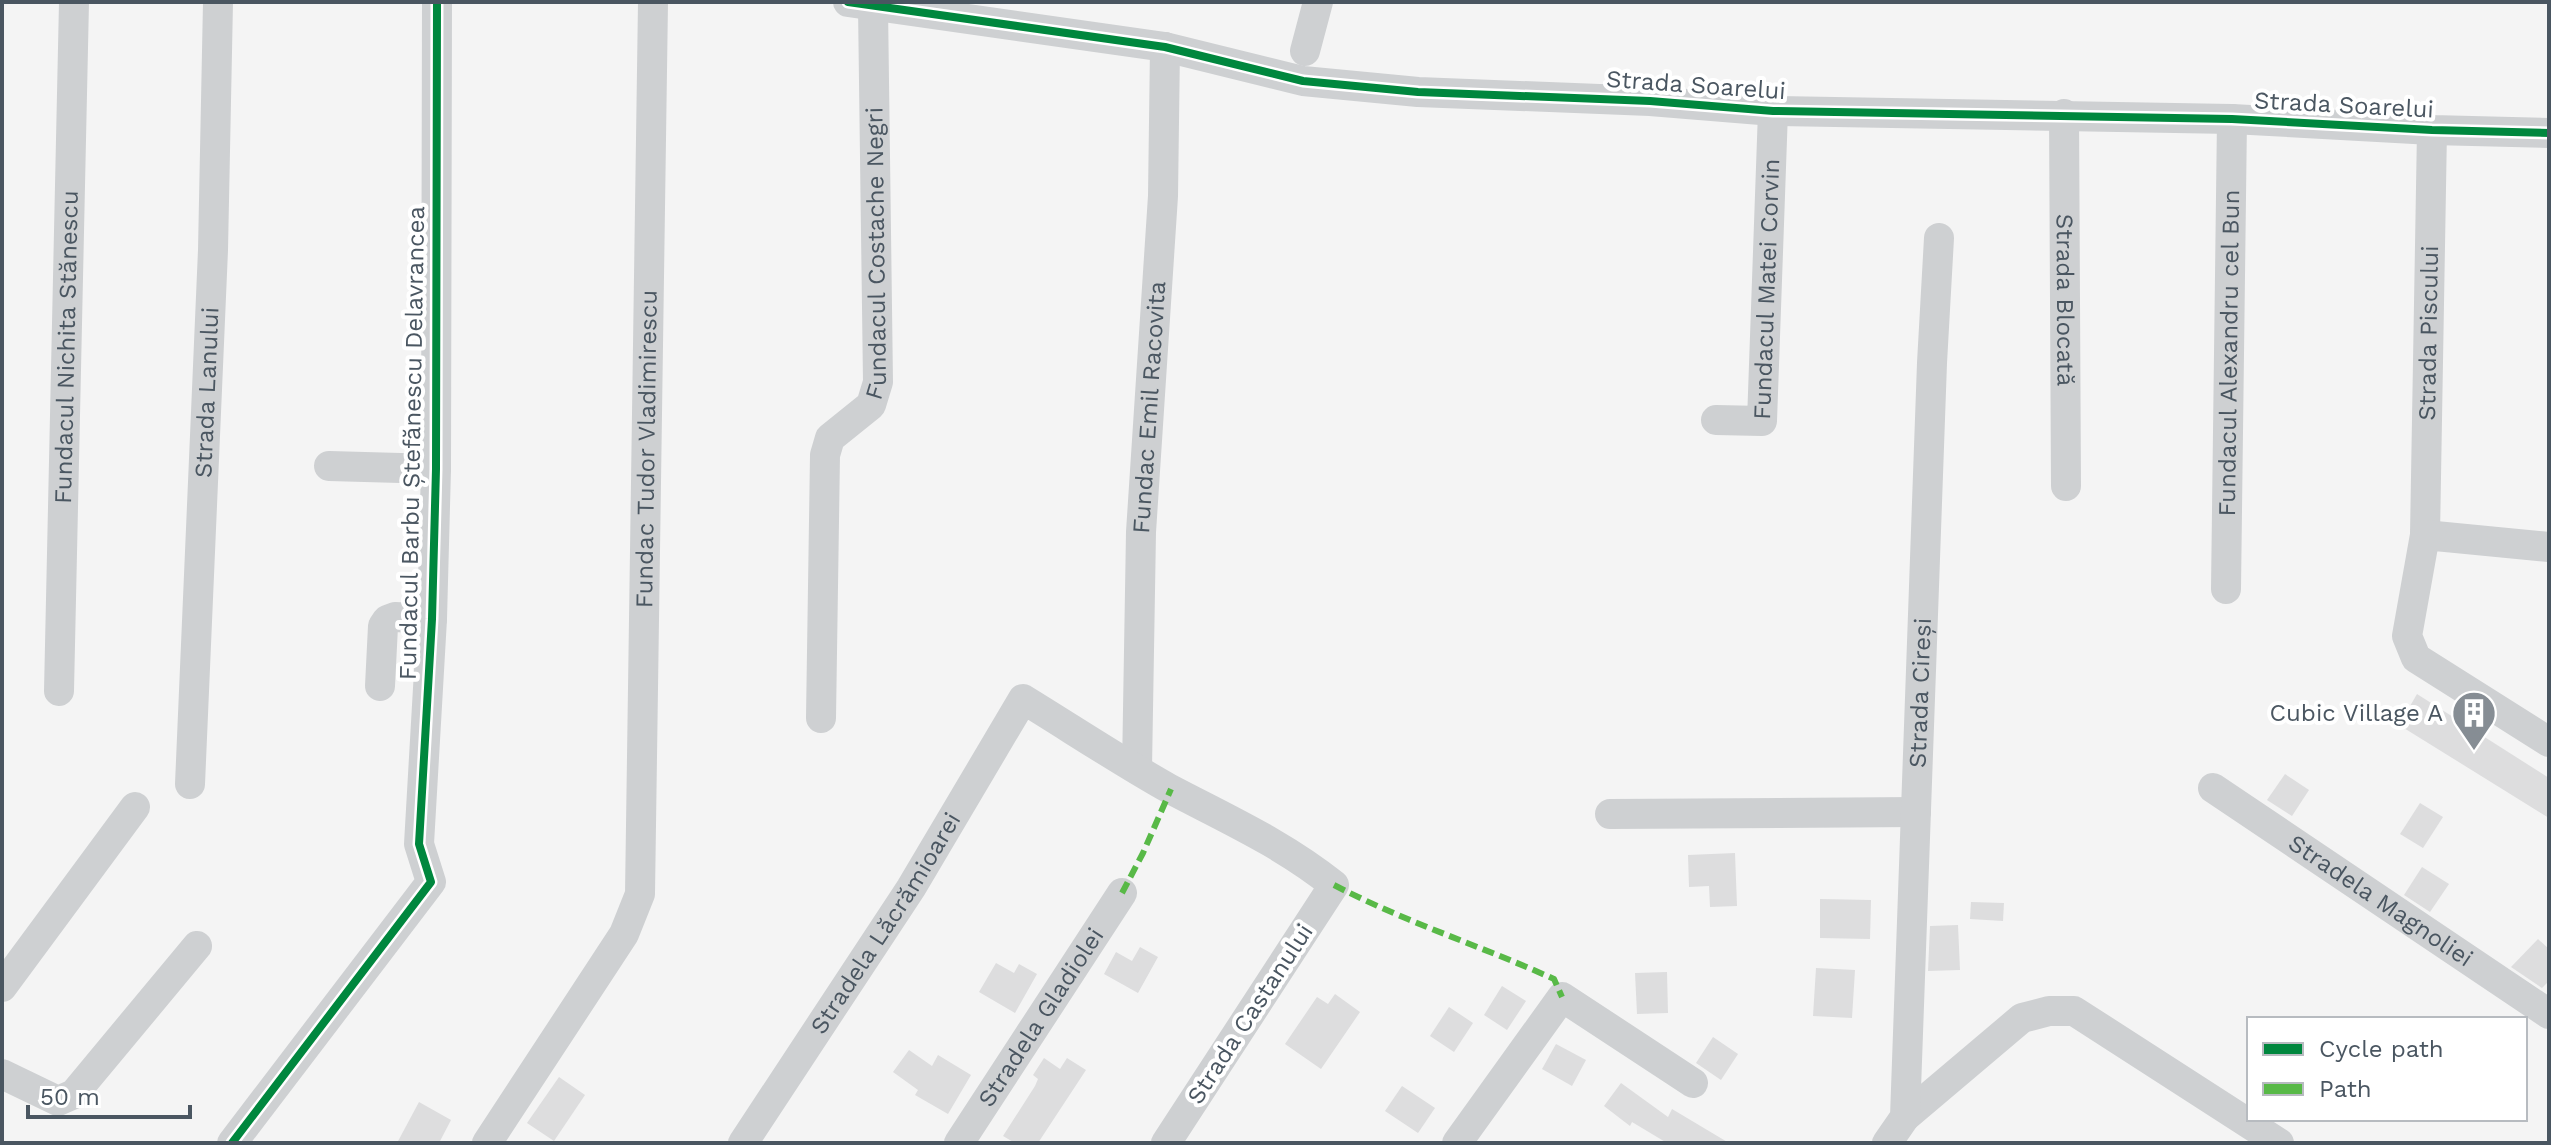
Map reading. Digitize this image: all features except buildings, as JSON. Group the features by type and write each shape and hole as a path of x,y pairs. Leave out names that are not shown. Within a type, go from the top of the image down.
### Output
{"street":[{"name":"Fundacul Nichita Stănescu","path":"59,691 74,2"},
{"name":"Strada Lanului","path":"190,784 213,250 218,2"},
{"name":"Fundacul Barbu Ștefănescu Delavrancea","path":"232,1143 431,882 419,844 432,619 436,469 437,2"},
{"name":"Fundac Tudor Vladimirescu","path":"487,1143 624,934 640,894 653,2"},
{"path":"1305,51 1318,2"},
{"name":"Strada Soarelui","path":"861,4 1165,47 1303,81 1418,92 1650,101 1773,111 2064,114 2549,133"},
{"name":"Fundacul Costache Negri","path":"821,718 825,455 830,438 871,405 878,382 861,4"},
{"name":"Fundac Emil Racovita","path":"1137,769 1141,532 1163,196 1165,47"},
{"name":"Fundacul Matei Corvin","path":"1716,420 1762,421 1773,111"},
{"name":"Strada Blocată","path":"2064,114 2066,486"},
{"name":"Fundacul Alexandru cel Bun","path":"2226,589 2232,119"},
{"name":"Strada Piscului","path":"2432,130 2425,535 2407,636 2416,658 2549,742"},
{"name":"Strada Cireși","path":"1905,1117 1939,238"},
{"path":"329,466 436,469"},
{"path":"2425,535 2549,547"},
{"path":"380,686 383,626 387,620 395,617 432,619"},
{"name":"Stradela Lăcrămioarei","path":"743,1143 911,888 1023,699 1137,769"},
{"name":"Strada Castanului","path":"1137,769 1304,860 1334,885 1166,1143"},
{"name":"Stradela Magnoliei","path":"2213,788 2549,1014"},
{"path":"2,987 135,807"},
{"path":"1610,814 1916,812"},
{"name":"Stradela Gladiolei","path":"959,1143 1122,893"},
{"path":"2,1074 58,1101 74,1094 197,946"},
{"path":"1457,1143 1562,997 1693,1083"},
{"path":"1887,1143 1905,1117 2022,1018 2049,1011 2074,1011 2279,1143"}],"marked path":[{"path":"1122,893 1171,789"},
{"path":"1334,885 1388,911 1554,979 1562,997"}],"cycle path":[{"path":"232,1143 431,882 419,844 432,619 436,469 437,2"},
{"path":"848,2 1165,47 1303,81 1418,92 1650,101 1773,111 2232,119 2549,133"}],"place":[{"name":"Cubic Village A","path":"2474,752"}]}
